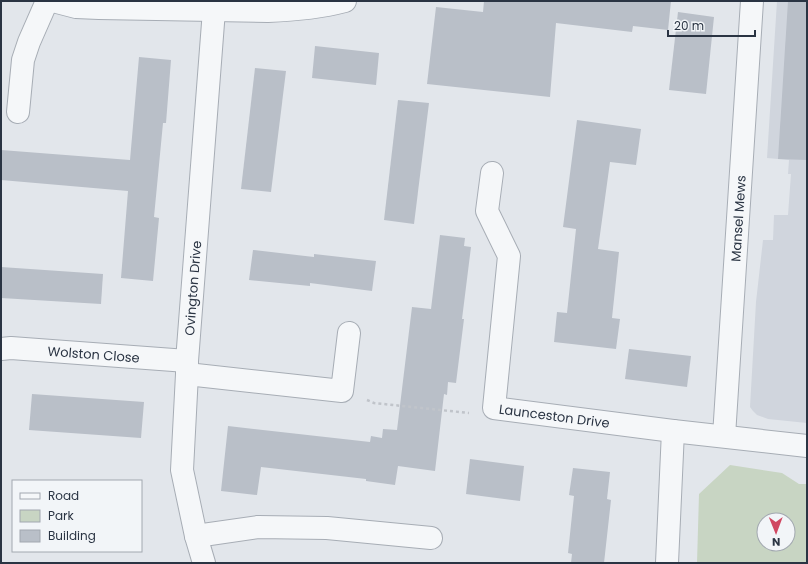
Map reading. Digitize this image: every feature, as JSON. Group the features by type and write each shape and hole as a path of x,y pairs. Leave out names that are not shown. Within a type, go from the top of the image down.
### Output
{"street":[{"path":"18,112 23,60 29,42 47,1"},
{"path":"53,1 99,8 268,11 290,11 345,1"},
{"name":"Mansel Mews","path":"724,436 752,1"},
{"name":"Ovington Drive","path":"204,563 196,536 182,470 187,367 214,10"},
{"name":"Launceston Drive","path":"492,173 488,211 509,256 494,408 673,431 807,446"},
{"path":"342,391 349,333"},
{"name":"Wolston Close","path":"1,349 11,348 187,367 342,391"},
{"path":"667,563 673,431"},
{"path":"196,536 258,527 327,528 431,538"}],"path":[{"path":"342,391 374,403 474,414 494,408"}],"shaded area":[{"path":"777,1 788,1 807,7 807,423 768,419 757,415 750,407 756,302 763,240 773,240 774,215 788,215 791,174 788,174 789,160 767,158"}],"green space":[{"path":"730,465 782,473 799,484 807,484 807,563 697,563 699,494"}],"building":[{"path":"484,1 671,1 668,30 633,26 632,32 556,23 550,97 427,84 436,7 483,12"},
{"path":"788,1 807,1 807,160 778,159"},
{"path":"678,12 714,17 706,94 669,90"},
{"path":"315,46 379,53 376,85 312,78"},
{"path":"139,57 171,60 166,123 163,123 154,217 159,218 153,281 121,278 128,191 1,180 1,150 130,160"},
{"path":"255,68 286,71 271,192 241,189"},
{"path":"398,100 429,103 414,224 384,220"},
{"path":"577,120 641,129 636,165 610,162 598,249 619,252 612,318 620,319 616,349 554,342 557,312 567,313 576,229 563,227"},
{"path":"440,235 465,238 464,246 471,247 456,383 448,382 447,395 444,394 435,471 398,466 395,485 366,481 366,479 261,467 257,495 221,491 228,426 370,442 371,436 382,438 383,429 397,430 412,307 431,309"},
{"path":"253,250 314,257 314,254 376,261 372,291 310,283 310,286 249,280"},
{"path":"1,267 103,274 101,304 1,298"},
{"path":"629,349 691,356 687,387 625,379"},
{"path":"32,394 144,402 141,438 29,430"},
{"path":"470,459 524,466 520,501 466,494"},
{"path":"573,468 610,472 607,499 611,500 604,563 571,563 572,554 568,553 574,496 569,495"}]}
